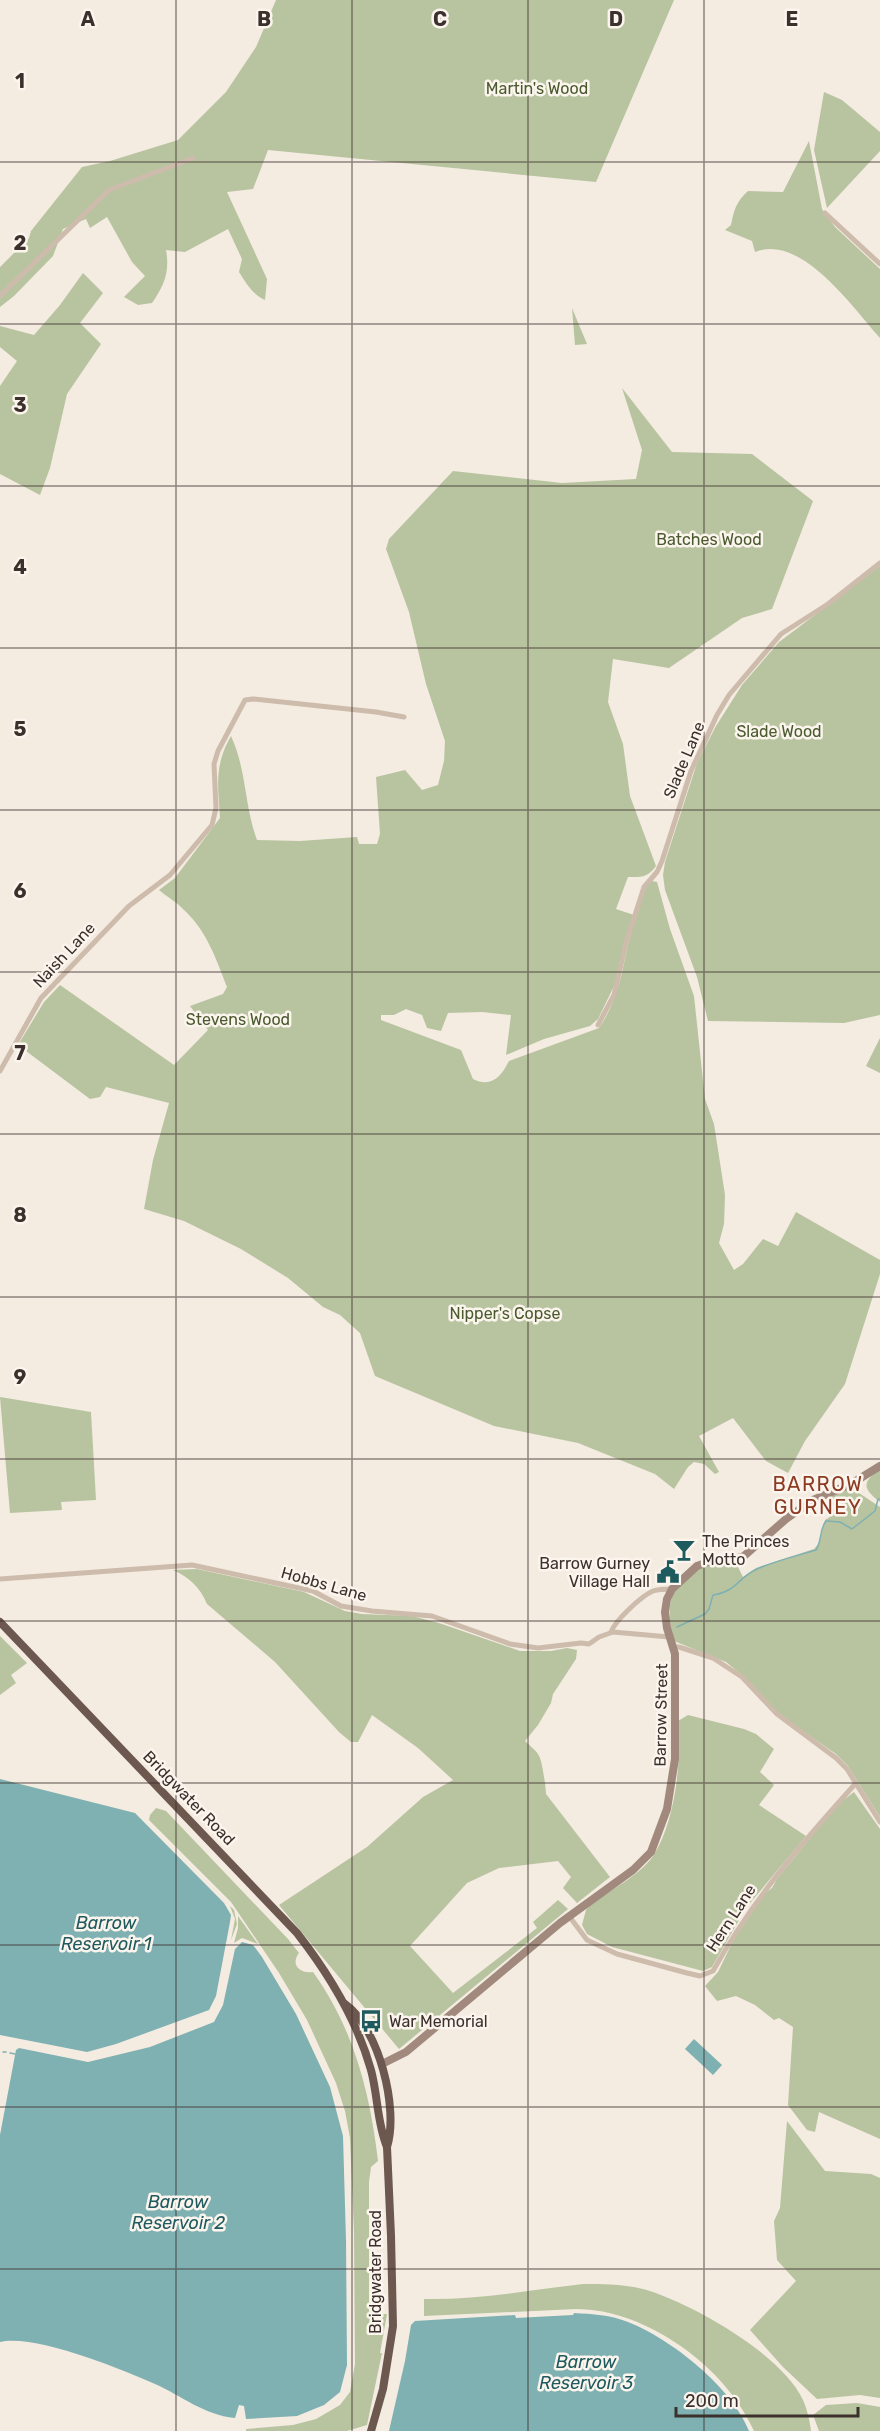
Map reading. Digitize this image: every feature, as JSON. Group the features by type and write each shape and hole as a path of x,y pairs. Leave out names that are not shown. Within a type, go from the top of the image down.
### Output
{"highway":[{"name":"Bridgwater Road","path":"0,1622 297,1933 320,1964 345,2004 367,2058 376,2092 382,2136 387,2147"},
{"name":"Bridgwater Road","path":"345,2004 356,2011 373,2043 381,2064 388,2100 390,2136 387,2147 392,2236 393,2326 383,2388 371,2431"},
{"path":"348,2016 371,2084 376,2092"},
{"path":"367,2058 381,2064 375,2072 376,2092"}],"main road":[{"path":"672,1589 697,1566 708,1562 726,1562 744,1556 786,1519 813,1500 851,1484 880,1466"},
{"name":"Barrow Street","path":"381,2064 406,2052 569,1916 645,1859 660,1832 670,1794 676,1746 673,1647 669,1636 666,1605 672,1589"}],"street":[{"path":"0,296 109,190 193,158"},
{"path":"825,213 880,264"},
{"name":"Slade Lane","path":"598,1024 617,988 626,943 644,887 663,861 691,771 729,695 781,634 828,604 880,563"},
{"name":"Naish Lane","path":"0,1071 41,998 129,906 170,875 196,847 215,817 214,764 218,751 245,700 376,712 404,717"},
{"name":"Hobbs Lane","path":"0,1579 192,1565 312,1591 331,1602 350,1608 432,1616 522,1647 589,1644 610,1632 669,1636"},
{"path":"610,1632 618,1620 652,1592 672,1589"},
{"path":"673,1647 693,1651 726,1665 742,1677 777,1714 836,1758 856,1783 880,1822"},
{"name":"Hern Lane","path":"569,1916 587,1940 617,1954 687,1974 700,1976 713,1971 749,1911 809,1835 856,1783"}],"green space":[{"name":"Martin's Wood","path":"276,0 674,0 596,182 268,150 253,189 227,192 267,279 265,300 253,292 239,272 242,259 228,229 185,252 166,250 166,272 160,291 152,303 138,305 124,297 145,276 132,262 107,217 90,228 86,219 63,229 53,256 0,307 0,267 29,238 31,231 82,167 110,161 178,140 226,92 256,47"},
{"path":"824,92 842,100 880,132 880,151 827,208 814,150"},
{"path":"809,141 822,209 835,227 880,269 880,338 841,293 808,263 790,253 772,249 755,252 752,241 725,230 731,225 736,206 748,191 783,192"},
{"path":"83,273 103,293 80,323 101,344 67,394 50,468 40,495 0,474 0,386 17,361 0,347 0,326 34,335"},
{"path":"572,308 587,344 575,345"},
{"path":"622,388 672,452 752,454 813,501 772,609 742,618 669,668 613,659 608,702 623,744 630,796 656,866 644,876 628,877 616,909 634,915 617,980 598,1019 590,1026 544,1039 506,1055 511,1015 482,1012 448,1013 441,1031 427,1028 422,1015 406,1009 394,1015 381,1015 381,1020 461,1050 473,1079 485,1082 499,1076 509,1061 599,1028 615,998 646,887 652,881 657,882 670,929 694,996 705,1099 714,1124 725,1195 724,1224 719,1243 734,1270 743,1264 763,1239 778,1246 796,1212 880,1260 880,1274 845,1384 805,1441 788,1473 766,1461 733,1418 699,1436 719,1472 715,1474 704,1464 694,1462 688,1467 674,1489 655,1474 578,1443 494,1426 375,1376 360,1333 340,1315 323,1307 288,1278 241,1249 184,1221 144,1209 153,1160 169,1103 106,1087 100,1097 90,1099 18,1045 44,1002 60,985 174,1065 208,1030 190,1006 223,994 227,987 210,946 199,927 181,907 159,890 175,878 220,818 218,785 220,766 231,736 240,762 257,840 300,841 357,837 359,844 377,844 380,834 376,777 405,770 422,790 438,785 444,761 445,741 426,684 409,612 386,549 389,539 453,471 562,483 636,479 642,450"},
{"name":"Slade Wood","path":"880,566 880,1015 844,1023 708,1021 697,977 665,890 663,875 665,862 697,763 716,726 742,685 779,642"},
{"path":"880,1038 880,1073 866,1066"},
{"path":"0,1397 91,1412 96,1500 61,1502 62,1510 10,1513"},
{"path":"880,1470 880,1502 866,1486 870,1478"},
{"path":"850,1487 880,1507 880,1817 848,1766 836,1754 772,1707 743,1676 726,1662 674,1641 670,1618 672,1596 676,1587 692,1571 708,1565 738,1560 737,1565 743,1577 756,1568 814,1549 819,1543 825,1520 830,1517 825,1511 829,1509 826,1505 834,1501 829,1495"},
{"path":"197,1569 304,1592 345,1611 412,1616 520,1651 551,1651 567,1648 577,1650 576,1659 553,1694 551,1703 525,1741 537,1752 540,1759 546,1794 610,1877 577,1903 563,1888 571,1877 558,1861 499,1868 467,1883 410,1946 453,1993 537,1928 533,1922 558,1900 568,1909 399,2049 279,1905 367,1847 423,1797 453,1780 418,1748 372,1715 358,1742 351,1742 339,1732 275,1662 207,1604 194,1584 173,1570"},
{"path":"0,1636 27,1663 11,1675 16,1683 0,1695"},
{"path":"688,1715 744,1729 756,1734 774,1749 760,1772 774,1785 759,1805 806,1836 746,1908 712,1967 703,1971 612,1947 587,1934 582,1925 586,1910 590,1905 640,1870 653,1856 661,1842 672,1809 678,1772 678,1721"},
{"path":"854,1792 880,1829 880,2139 819,2112 815,2132 807,2130 788,2105 793,2027 779,2018 774,2020 755,2005 736,1996 717,2001 705,1986 718,1972 733,1941 765,1893 772,1888 838,1804"},
{"path":"156,1808 166,1811 288,1939 299,1953 296,1957 298,1968 304,1972 313,1972 327,1994 358,2062 365,2086 378,2161 371,2167 369,2182 369,2314 387,2314 380,2353 382,2353 367,2425 347,2431 246,2431 246,2429 293,2425 316,2419 340,2405 350,2392 355,2364 354,2232 350,2138 345,2111 336,2083 307,2020 279,1973 231,1902 149,1820"},
{"path":"153,1828 234,1910 237,1924 231,1940 235,1919 230,1906"},
{"path":"238,1916 258,1944 242,1938 234,1943"},
{"path":"787,2121 825,2171 871,2174 880,2178 880,2398 860,2395 817,2399 783,2367 750,2330 796,2281 777,2260 774,2221 780,2208"},
{"path":"583,2284 620,2285 643,2289 685,2305 733,2332 776,2365 792,2383 803,2400 811,2431 754,2431 741,2407 704,2364 681,2346 656,2331 629,2319 603,2312 576,2309 424,2316 424,2299 484,2296"},
{"path":"857,2403 880,2407 880,2431 819,2431 813,2415 826,2405"}],"water":[{"name":"Barrow Reservoir 1","path":"0,1779 135,1813 224,1903 231,1915 216,1996 209,2010 116,2044 87,2052 0,2035"},
{"name":"Barrow Reservoir 2","path":"242,1942 253,1945 262,1957 296,2014 330,2087 343,2136 347,2365 340,2392 324,2405 297,2416 246,2419 244,2406 239,2405 235,2418 224,2416 203,2409 140,2378 78,2354 34,2343 0,2342 0,2135 16,2050 19,2048 88,2062 150,2047 214,2022 223,2005 235,1949"},
{"path":"694,2039 722,2065 713,2075 685,2049"},
{"name":"Barrow Reservoir 3","path":"574,2313 601,2315 622,2320 645,2330 681,2352 715,2382 729,2398 741,2414 749,2431 389,2431 411,2325 415,2321 515,2315 516,2318 573,2315"}],"waterway":[{"path":"677,1627 705,1614 713,1595 728,1591 757,1569 816,1550 826,1521 840,1522 852,1529 875,1511 878,1499 880,1499"},
{"path":"10,2053 15,2054"}],"place":[{"name":"The Princes Motto","path":"684,1550"},
{"name":"Barrow Gurney Village Hall","path":"668,1572"},
{"name":"War Memorial","path":"371,2021"}],"district":[{"name":"BARROW GURNEY","path":"818,1496"}],"park label":[{"name":"Batches Wood","path":"709,539"},
{"name":"Stevens Wood","path":"238,1019"},
{"name":"Nipper's Copse","path":"505,1313"}]}
